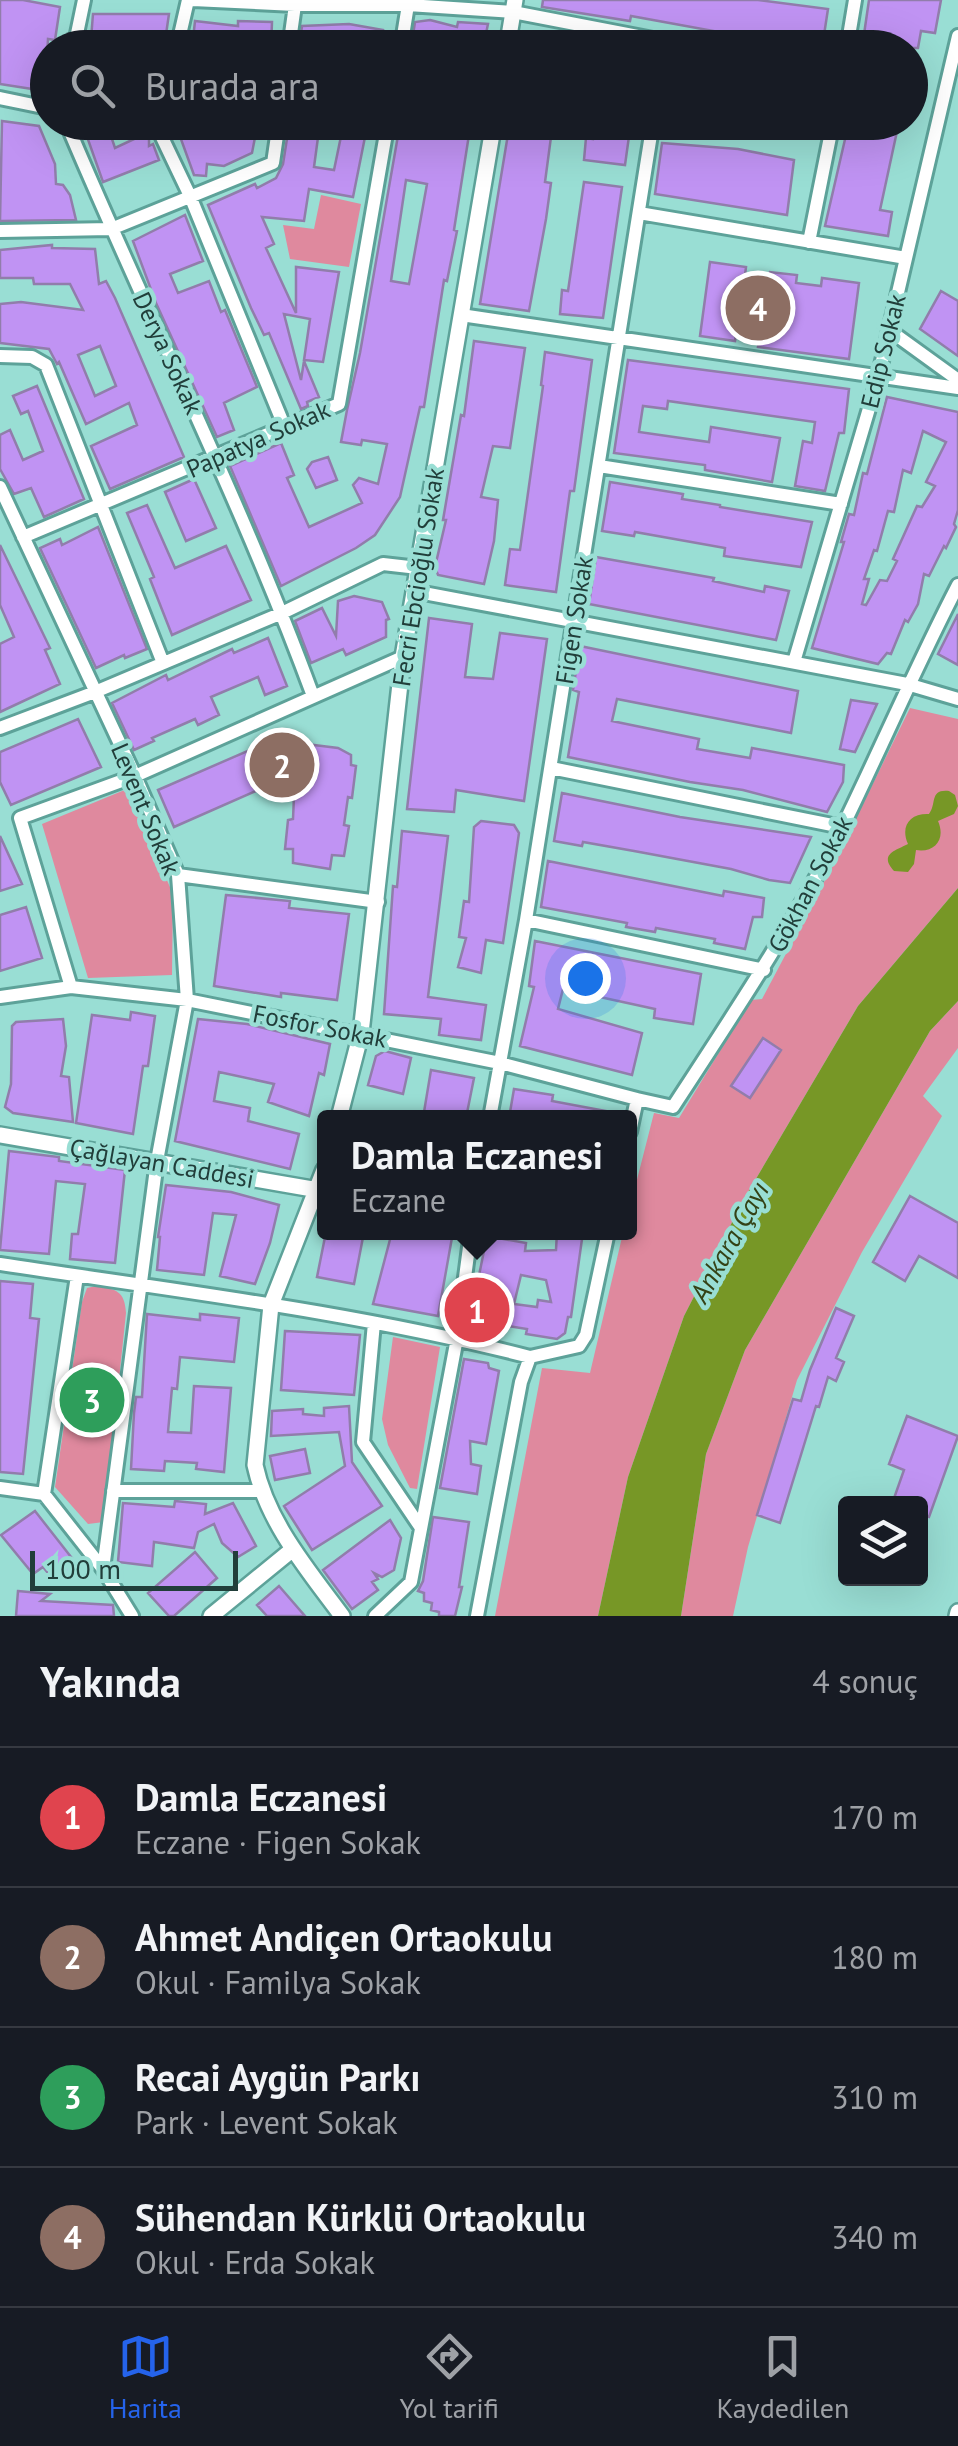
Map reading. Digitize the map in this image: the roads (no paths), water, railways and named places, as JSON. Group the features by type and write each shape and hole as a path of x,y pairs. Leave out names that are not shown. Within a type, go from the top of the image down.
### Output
{"street":[{"path":"78,30 84,0"},
{"path":"182,30 190,0 295,5 514,6 610,30"},
{"path":"850,30 855,0"},
{"path":"292,30 295,5"},
{"path":"404,30 408,5"},
{"name":"Edip Sokak","path":"794,662 878,378 958,36"},
{"path":"0,98 30,104"},
{"name":"Derya Sokak","path":"74,140 216,458 313,696"},
{"path":"164,140 285,428"},
{"path":"0,231 111,229 273,163 276,140"},
{"name":"Papatya Sokak","path":"24,537 339,404 385,140"},
{"name":"Fecri Ebcioğlu Sokak","path":"341,1110 361,1033 403,657 491,140"},
{"name":"Figen Sokak","path":"491,1110 551,768 650,140"},
{"path":"809,242 829,140"},
{"path":"639,213 906,258"},
{"path":"462,315 958,388"},
{"path":"890,330 958,380"},
{"path":"0,356 32,357 46,364 163,663"},
{"path":"599,466 841,504"},
{"name":"Levent Sokak","path":"0,487 6,517 24,537 178,875 186,1000 157,1161 102,1569"},
{"path":"0,727 95,692 282,613 383,564 418,568"},
{"name":"Gökhan Sokak","path":"636,1099 673,1106 764,970 842,827 907,684 958,585"},
{"path":"414,592 907,684 958,699"},
{"path":"71,987 20,818 135,776 403,657"},
{"path":"551,768 842,827"},
{"path":"178,875 378,902"},
{"path":"526,920 764,970"},
{"name":"Fosfor Sokak","path":"0,997 71,987 186,1000 500,1063 636,1099"},
{"path":"634,1110 636,1099"},
{"name":"Çağlayan Caddesi","path":"0,1136 317,1190"},
{"path":"317,1202 271,1306 255,1466 260,1490 292,1549 342,1616"},
{"path":"374,1616 411,1582 457,1338 471,1240"},
{"path":"0,1264 140,1283 374,1323 457,1338 530,1357 579,1346 586,1335 606,1240"},
{"path":"44,1494 78,1276"},
{"path":"374,1323 362,1442 421,1528"},
{"path":"477,1616 530,1357"},
{"path":"0,1488 44,1494 102,1569 132,1616"},
{"path":"113,1490 260,1490"},
{"path":"211,1616 292,1549"}],"water":[{"path":"949,791 955,795 958,806 954,814 938,821 940,839 929,849 916,850 908,872 894,871 888,857 908,844 908,822 929,814 936,795"},
{"name":"Ankara Çayı","path":"958,888 958,1001 930,1031 745,1350 706,1454 681,1616 598,1616 628,1477 684,1316 744,1199 858,1006"}],"place":[{"name":"Sühendan Kürklü Ortaokulu","path":"758,308"},
{"name":"Ahmet Andiçen Ortaokulu","path":"282,765"},
{"name":"Damla Eczanesi","path":"477,1310"},
{"name":"Recai Aygün Parkı","path":"92,1400"}]}
